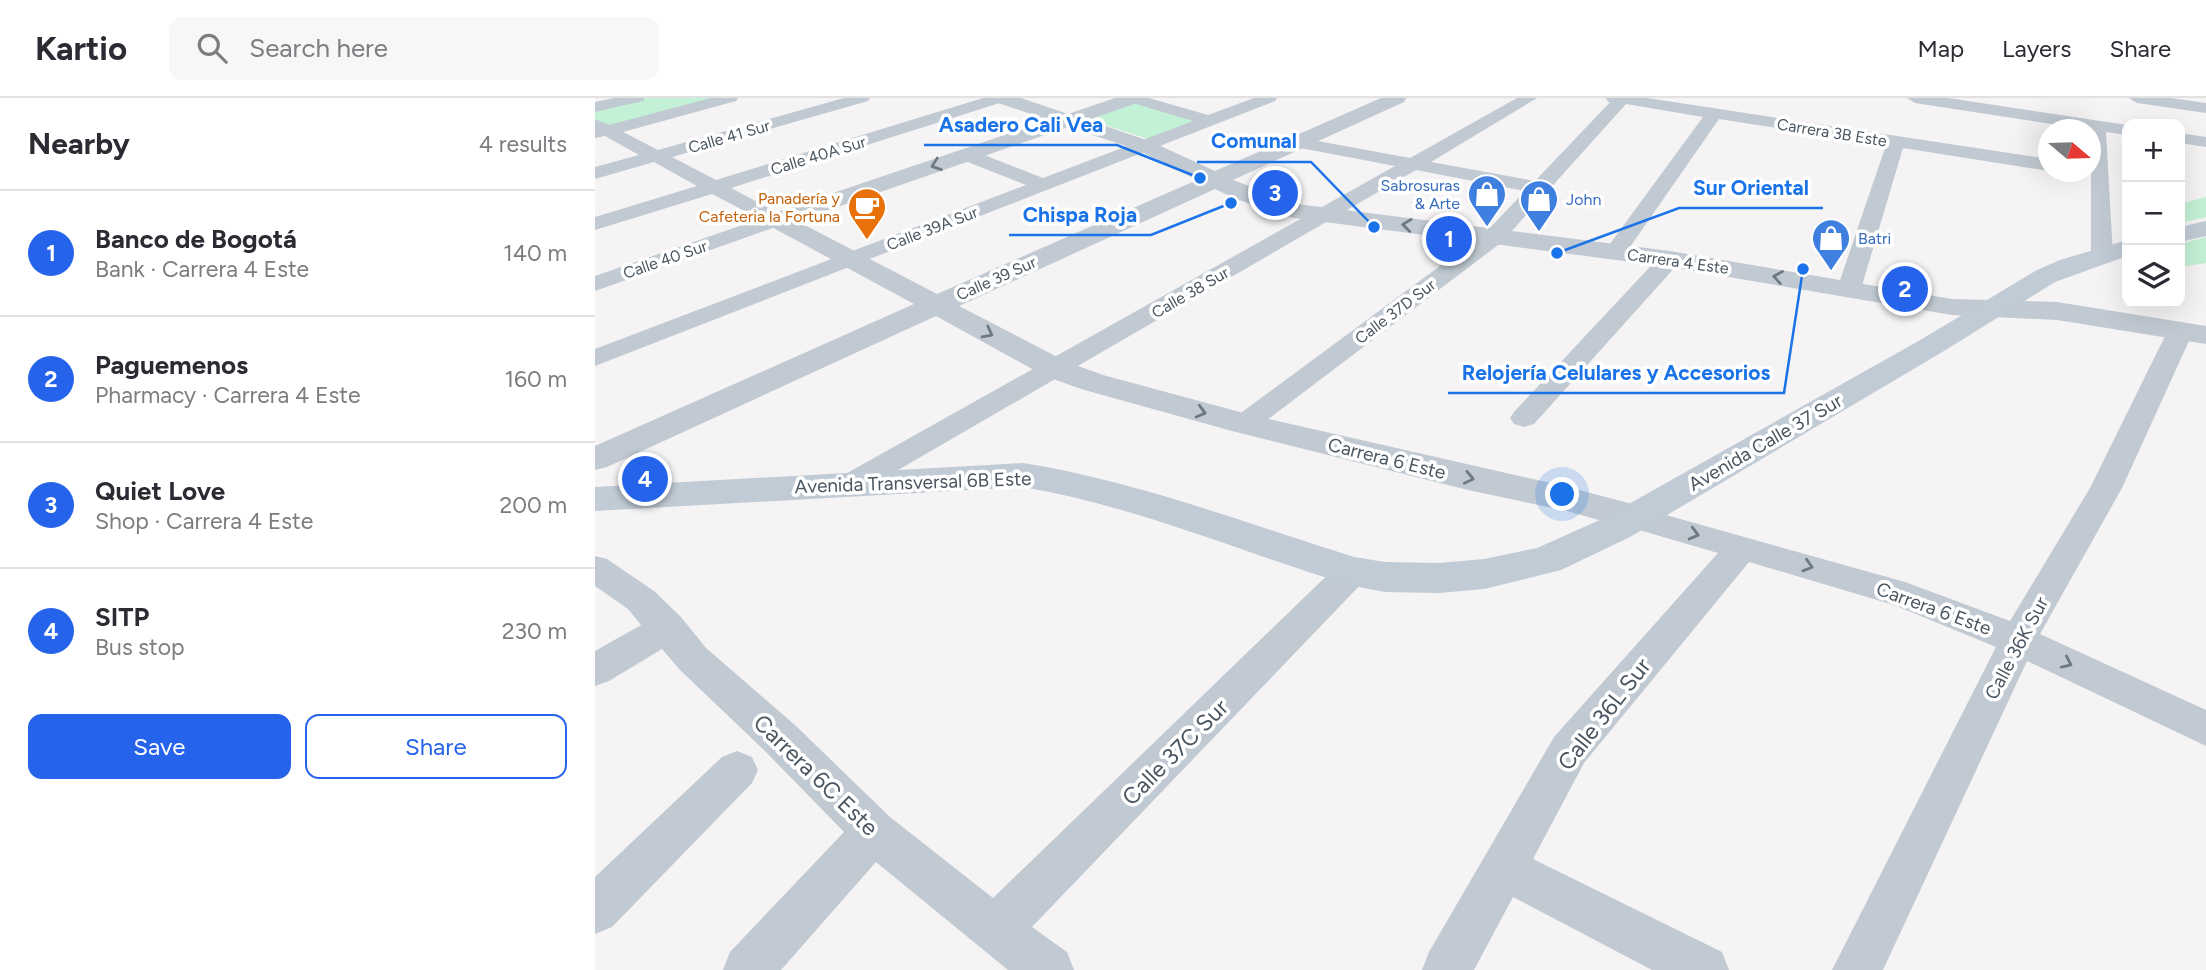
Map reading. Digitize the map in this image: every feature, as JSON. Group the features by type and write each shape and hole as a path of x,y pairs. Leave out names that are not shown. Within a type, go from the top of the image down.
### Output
{"main road":[{"path":"2185,234 2206,228"},
{"name":"Avenida Calle 37 Sur","path":"1369,574 1439,578 1484,574 1547,560 1580,546 2046,276 2115,252"},
{"name":"Avenida Transversal 6B Este","path":"595,499 998,475 1045,478 1127,499 1369,574"}],"street":[{"path":"595,107 637,98"},
{"path":"599,129 730,98"},
{"name":"Calle 41 Sur","path":"595,173 862,98"},
{"name":"Carrera 4 Este","path":"1001,98 1145,146 1216,182 1282,208 1322,216 1670,259 1938,305 1990,310 2057,311 2194,332"},
{"name":"Calle 40A Sur","path":"595,223 1001,98"},
{"path":"1132,98 1209,121"},
{"name":"Calle 40 Sur","path":"595,284 1132,98"},
{"name":"Calle 39A Sur","path":"595,358 1269,98"},
{"name":"Calle 39 Sur","path":"595,459 934,305 1216,182 1397,98"},
{"name":"Calle 38 Sur","path":"851,484 1529,98"},
{"name":"Carrera 3B Este","path":"1620,98 1711,108 1896,142 2038,163"},
{"name":"Calle 37D Sur","path":"1244,424 1494,237 1620,98"},
{"path":"1915,98 2057,119"},
{"path":"2137,98 2206,108"},
{"path":"1615,252 1711,108"},
{"path":"2119,108 2122,121"},
{"path":"2101,126 2122,129"},
{"name":"Carrera 6 Este","path":"599,129 656,156 1056,369 1092,382 1244,424 1568,499 1905,595 2018,640 2206,729"},
{"path":"2185,139 2206,142"},
{"path":"1850,289 1896,142"},
{"path":"1301,143 1539,188"},
{"path":"967,155 1043,185"},
{"path":"2098,182 2115,252"},
{"path":"1524,418 1670,259"},
{"name":"Calle 36K Sur","path":"1857,970 2018,640 2194,332"},
{"name":"Calle 36L Sur","path":"1447,970 1569,750 1743,547"},
{"name":"Carrera 6C Este","path":"595,568 641,600 668,627 693,659 781,739 874,832 1049,970"},
{"name":"Calle 37C Sur","path":"995,930 1208,719 1369,574"},
{"path":"595,670 668,627"},
{"path":"595,910 737,770"},
{"path":"748,970 874,832"},
{"path":"1504,868 1704,970"}],"green space":[{"path":"647,98 724,98 595,133 595,110"},
{"path":"1137,102 1200,120 1151,140 1087,119"},
{"path":"2206,197 2206,217 2185,222 2185,203"},
{"path":"2206,237 2206,263 2185,266 2185,243"}],"place":[{"name":"Asadero Cali Vea","path":"1200,178"},
{"name":"Quiet Love","path":"1275,193"},
{"name":"Chispa Roja","path":"1231,203"},
{"name":"Comunal","path":"1374,227"},
{"name":"Sabrosuras & Arte","path":"1487,228"},
{"name":"John","path":"1539,233"},
{"name":"Banco de Bogotá","path":"1449,239"},
{"name":"Panadería y Cafeteria la Fortuna","path":"867,241"},
{"name":"Sur Oriental","path":"1557,253"},
{"name":"Relojería Celulares y Accesorios","path":"1803,269"},
{"name":"Batri","path":"1831,272"},
{"name":"Paguemenos","path":"1905,289"},
{"name":"SITP","path":"645,479"}]}
